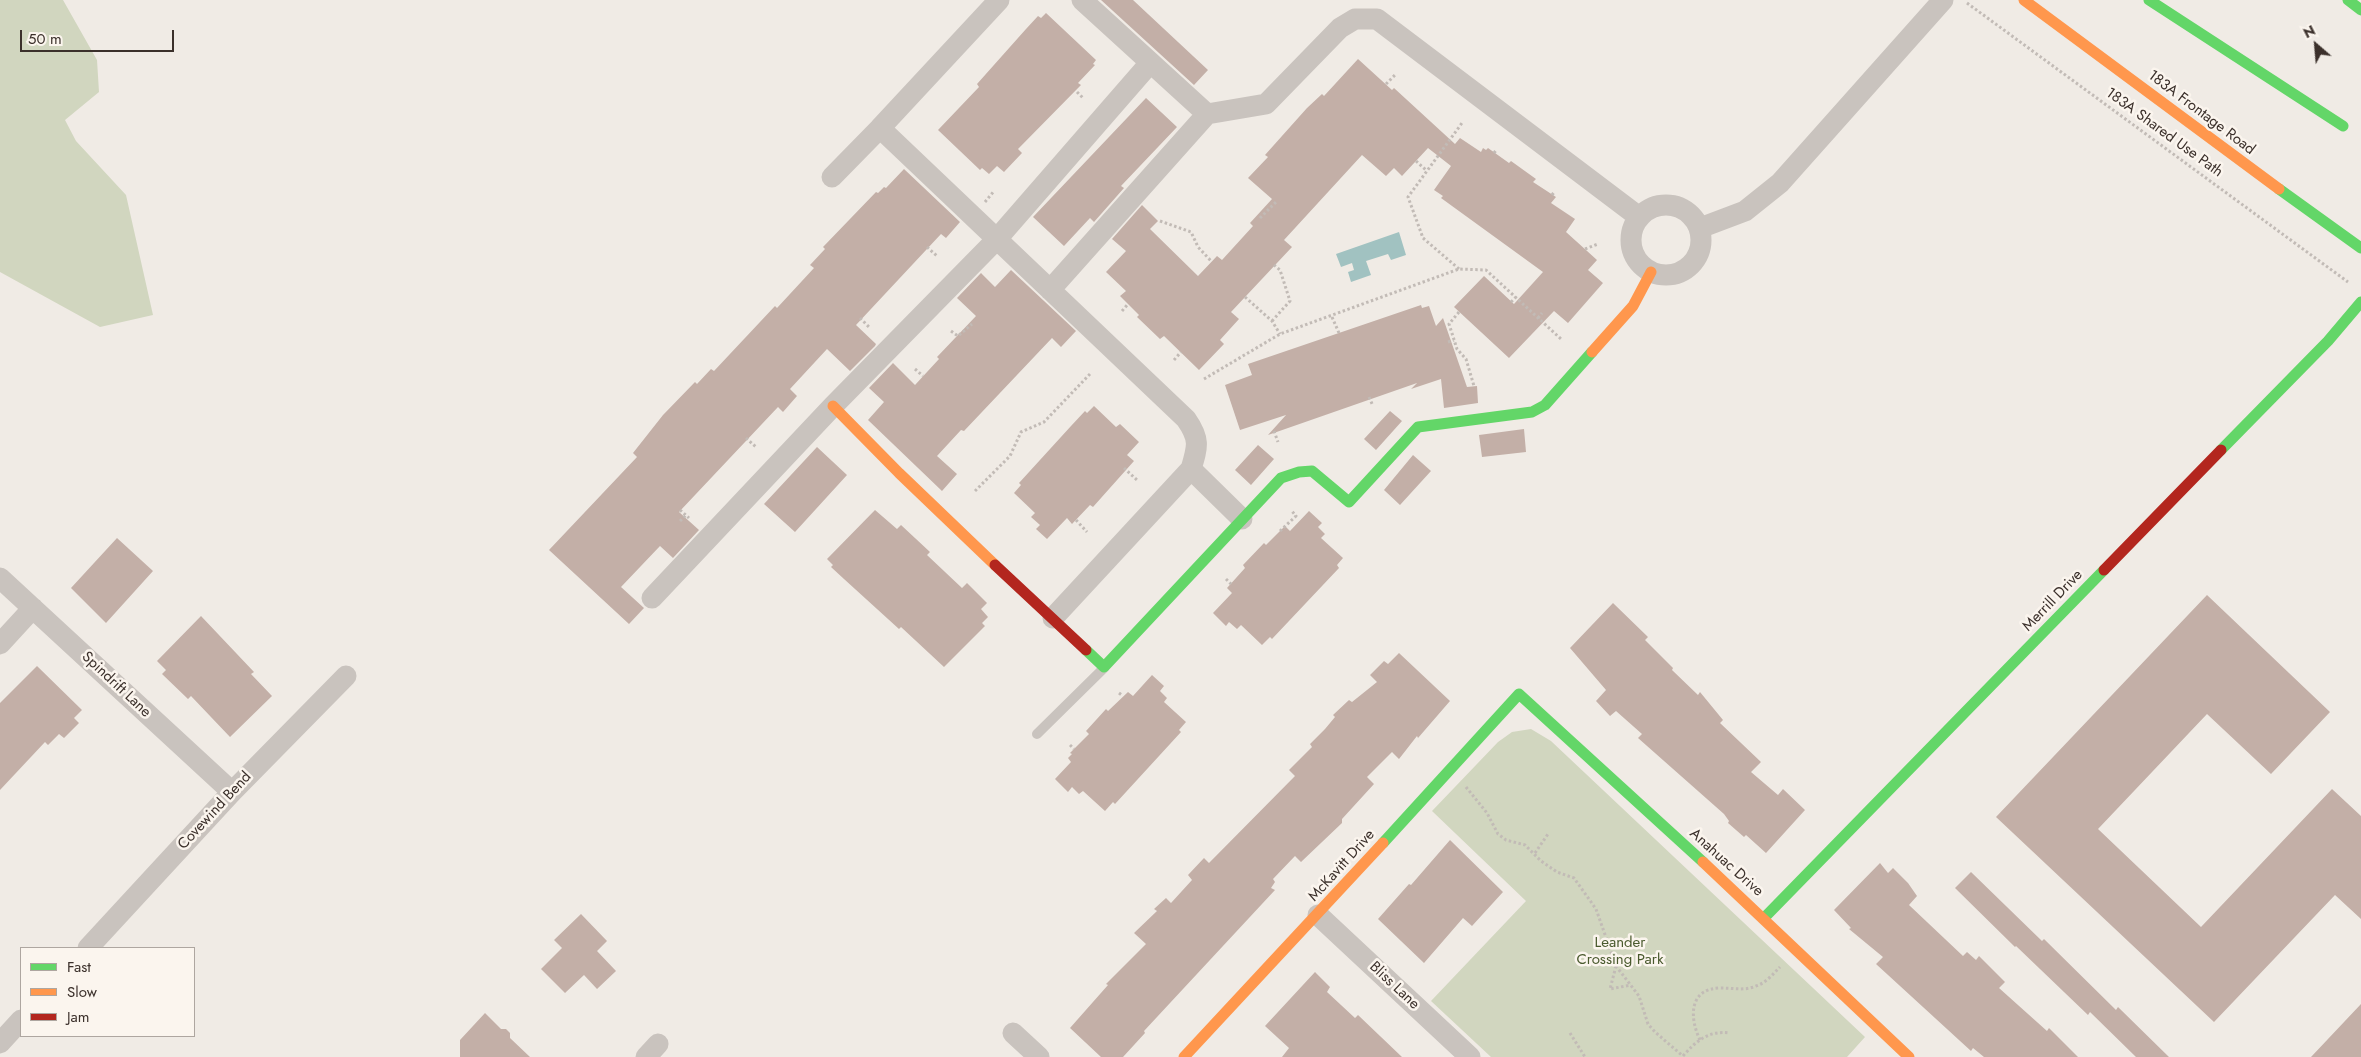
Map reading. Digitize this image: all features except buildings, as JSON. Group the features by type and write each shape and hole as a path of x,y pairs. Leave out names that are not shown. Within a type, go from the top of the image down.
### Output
{"main road":[{"name":"183A Frontage Road","path":"2024,0 2238,160 2361,248"},
{"path":"2149,0 2343,126"},
{"path":"2348,0 2361,10"},
{"path":"2208,24 2355,135"},
{"path":"833,406 881,457 947,522 1104,667 1281,478 1299,472 1312,471 1349,502 1418,428 1532,412 1545,405 1633,306 1652,272"},
{"name":"Merrill Drive","path":"1764,918 2328,341 2361,302"},
{"name":"Anahuac Drive","path":"1519,694 1764,918 1909,1057"},
{"name":"McKavitt Drive","path":"1184,1057 1318,915 1519,694"}],"street":[{"path":"832,177 999,0"},
{"path":"1082,0 1207,114"},
{"path":"1700,228 1745,211 1780,183 1943,0"},
{"path":"1050,290 1207,114 1266,104 1340,28 1355,19 1377,19 1639,217"},
{"path":"652,598 833,406 996,240 1150,63"},
{"path":"880,128 1186,419 1196,434 1197,450 1191,469 1053,618"},
{"path":"1667,204 1687,211 1695,218 1700,228 1701,248 1690,266 1672,275 1652,272 1636,258 1632,248 1631,237 1633,227 1639,217 1656,206 1667,204"},
{"path":"1191,469 1242,519"},
{"name":"Spindrift Lane","path":"0,578 232,792"},
{"path":"0,644 33,608"},
{"name":"Covewind Bend","path":"89,947 232,792 346,676"},
{"name":"Bliss Lane","path":"1318,915 1470,1057"},
{"path":"0,1043 20,1021"},
{"path":"1013,1033 1039,1057"}],"lane":[{"path":"1037,734 1104,667"}],"path":[{"name":"183A Shared Use Path","path":"1967,3 2348,282"},
{"path":"1386,84 1395,75"},
{"path":"1077,92 1083,98"},
{"path":"1459,269 1423,238 1408,197 1462,123"},
{"path":"1494,153 1497,149"},
{"path":"1416,161 1427,171"},
{"path":"984,203 994,191"},
{"path":"1260,218 1277,201"},
{"path":"1160,221 1191,232 1198,247 1212,262"},
{"path":"1585,249 1598,244"},
{"path":"927,247 936,256"},
{"path":"1272,321 1290,301 1280,270 1274,266"},
{"path":"1204,379 1280,334 1332,317 1459,269 1486,270 1562,339"},
{"path":"1245,297 1272,321 1280,334"},
{"path":"1511,302 1516,297"},
{"path":"1122,311 1128,304"},
{"path":"1459,312 1449,324 1458,349 1466,359 1474,386"},
{"path":"1538,318 1542,313"},
{"path":"1332,317 1338,333"},
{"path":"860,318 869,327"},
{"path":"951,330 958,336 972,324"},
{"path":"1448,342 1454,340"},
{"path":"1174,360 1181,352"},
{"path":"915,369 923,376"},
{"path":"975,491 1010,456 1021,432 1044,422 1090,374"},
{"path":"1370,397 1373,406"},
{"path":"1274,431 1278,442"},
{"path":"746,438 756,447"},
{"path":"1124,468 1137,480"},
{"path":"680,510 688,517 680,521"},
{"path":"1280,531 1296,516 1291,510"},
{"path":"1076,520 1088,532"},
{"path":"1226,579 1231,584"},
{"path":"1120,693 1123,696"},
{"path":"1070,746 1074,749"},
{"path":"1464,784 1487,813 1498,834 1506,840 1524,845 1535,853 1541,861 1557,872 1574,878 1596,909 1616,966 1639,996 1644,1015 1654,1032 1684,1056 1700,1040 1714,1033 1730,1033"},
{"path":"1535,853 1548,834"},
{"path":"1700,1040 1693,1022 1692,1012 1696,1000 1703,993 1720,988 1745,989 1755,987 1767,980 1783,965"},
{"path":"1616,966 1610,989 1630,985"},
{"path":"1570,1033 1585,1057"}],"green space":[{"path":"0,0 63,0 97,60 99,92 65,120 76,141 126,195 153,315 100,327 0,272"},
{"name":"Leander Crossing Park","path":"1531,729 1551,741 1865,1037 1847,1057 1491,1057 1431,1001 1526,901 1432,811 1498,742 1512,732"}],"water":[{"path":"1399,232 1406,255 1391,260 1388,254 1366,261 1371,275 1351,282 1348,272 1354,270 1352,263 1341,267 1336,254"}],"traffic: fast":[{"path":"2149,0 2343,126"},
{"path":"2348,0 2361,10"},
{"path":"2279,189 2361,248"},
{"path":"2221,450 2328,341 2361,302"},
{"path":"1086,650 1104,667 1281,478 1299,472 1312,471 1349,502 1418,427 1532,412 1545,405 1592,352"},
{"path":"1764,918 2104,570"},
{"path":"1383,843 1519,694 1703,862"}],"traffic: slow":[{"path":"2024,0 2279,189"},
{"path":"1592,352 1633,306 1651,272"},
{"path":"833,406 899,473 995,565"},
{"path":"1184,1057 1383,843"},
{"path":"1703,862 1909,1057"}],"traffic: jam":[{"path":"2104,570 2221,450"},
{"path":"995,565 1086,650"}]}
